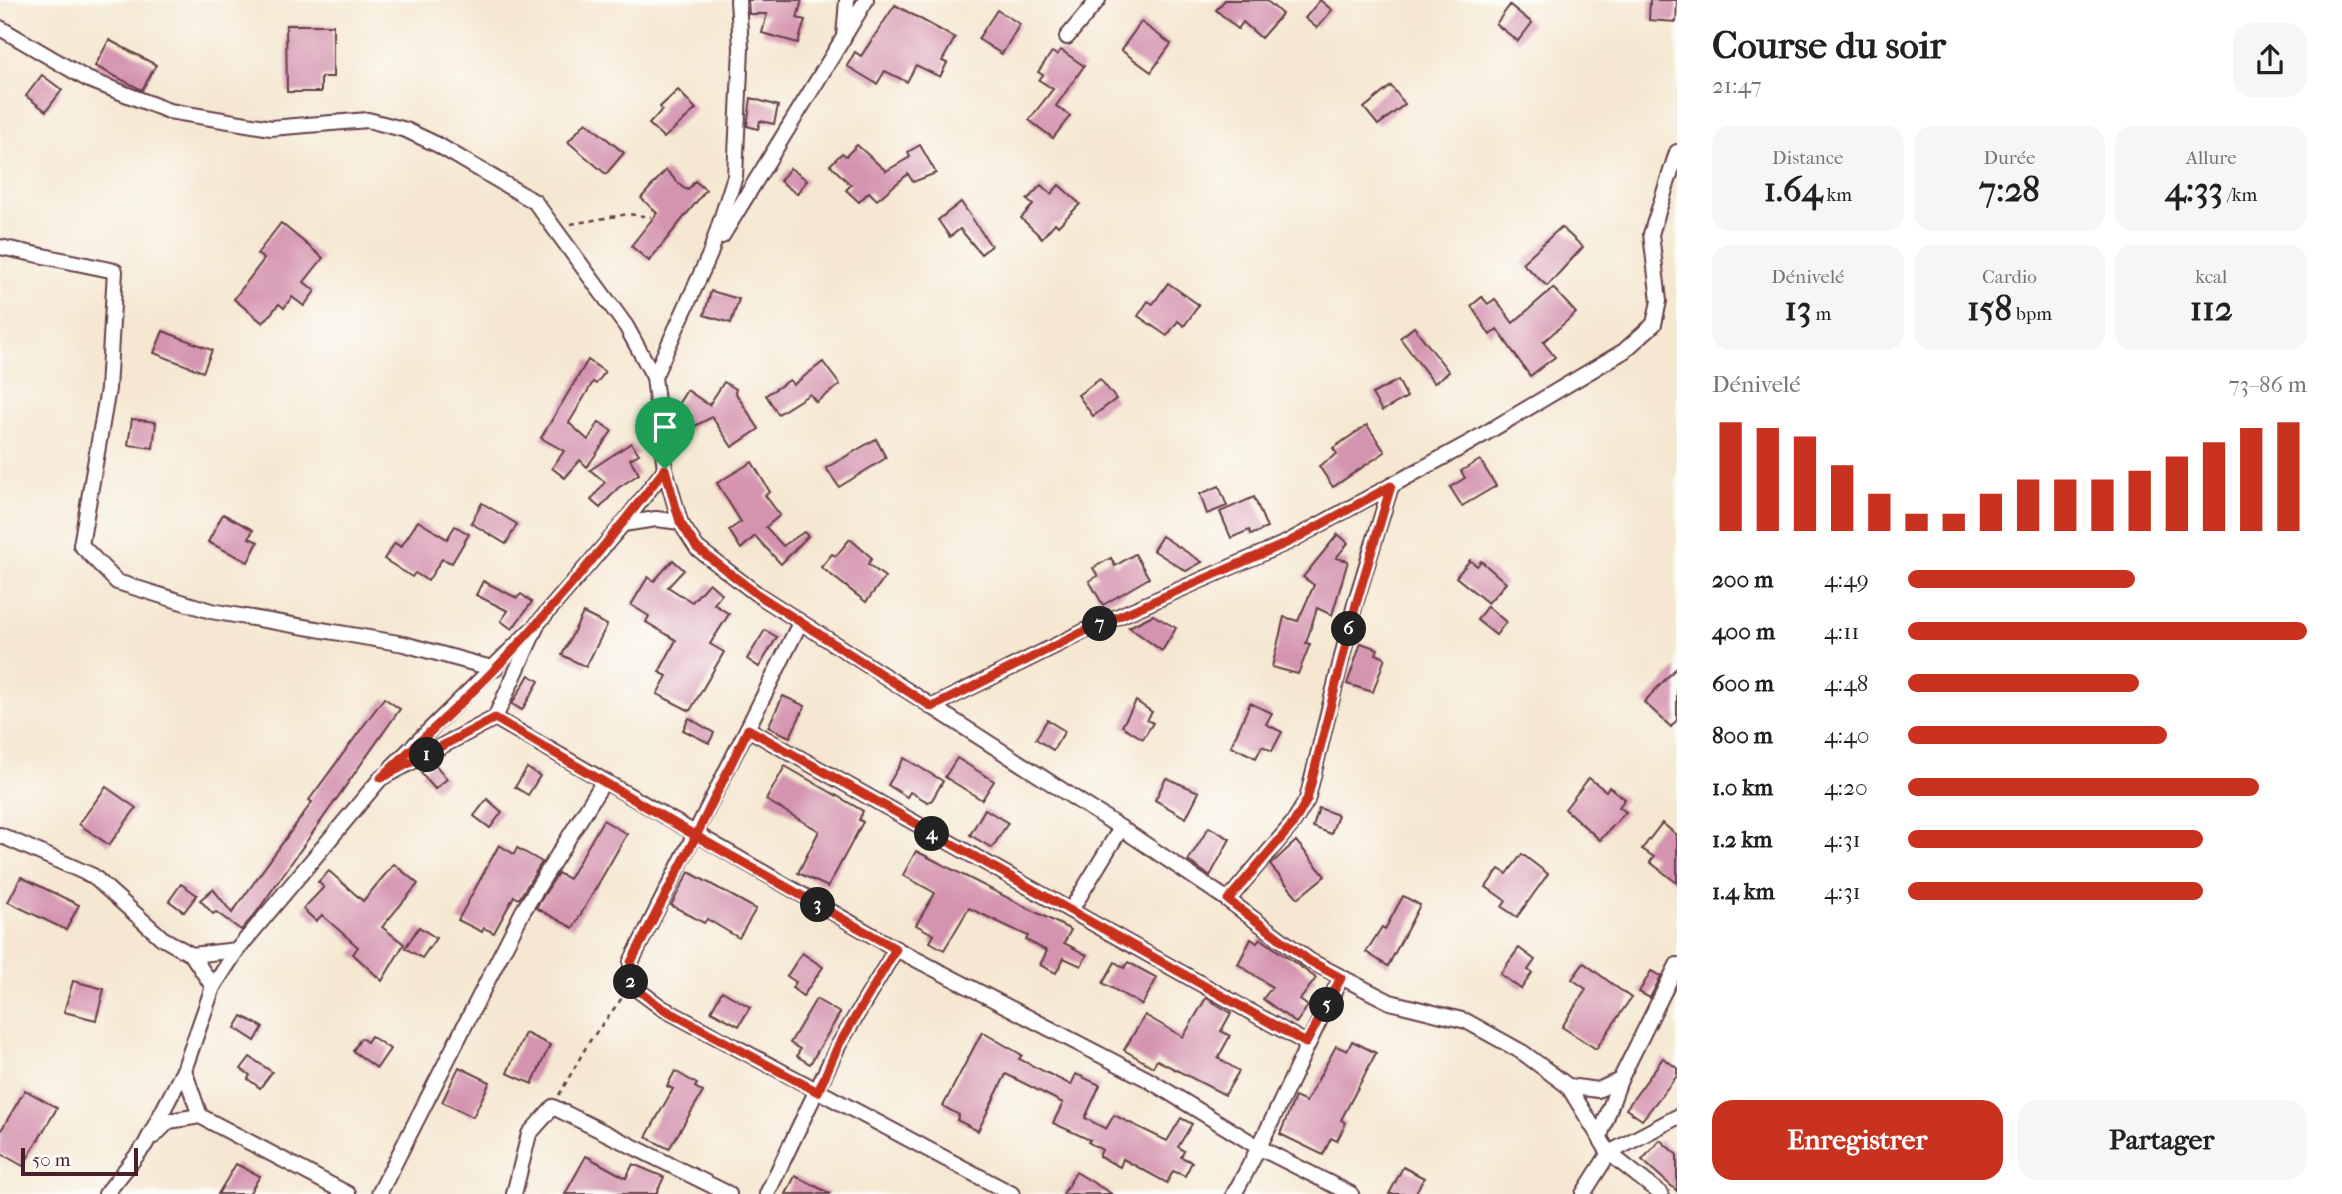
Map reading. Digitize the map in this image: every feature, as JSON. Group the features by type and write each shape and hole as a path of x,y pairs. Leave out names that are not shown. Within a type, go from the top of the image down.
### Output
{"street":[{"path":"654,377 710,254 735,176 741,48 738,0"},
{"path":"844,37 847,0"},
{"path":"710,254 866,0"},
{"path":"1067,37 1098,0"},
{"path":"0,28 86,79 169,111 271,128 368,120 406,130 438,145 535,202 626,326 654,377 665,469 680,522 697,548 800,623 1121,828 1228,900 1310,961 1390,1003 1466,1021 1522,1052 1569,1086 1609,1153 1661,1194"},
{"path":"932,707 1083,632 1289,542 1602,366 1654,324 1659,302 1651,234 1677,152"},
{"path":"0,247 115,271 108,389 81,545 117,582 211,611 404,644 495,669"},
{"path":"145,1144 184,1070 213,987 237,950 381,778 495,669 538,623 623,524 665,469"},
{"path":"1228,900 1293,824 1307,800 1356,604 1391,486"},
{"path":"623,524 656,519 680,522"},
{"path":"381,778 495,718 538,623"},
{"path":"800,623 631,962 631,985 662,1008 989,1189 1012,1194"},
{"path":"495,718 896,949 1147,1079 1260,1148 1351,1194"},
{"path":"748,729 1306,1043"},
{"path":"379,1194 523,911 604,781"},
{"path":"1071,910 1121,828"},
{"path":"0,835 93,876 162,937 192,955 213,987"},
{"path":"767,1194 838,1046 896,949"},
{"path":"192,955 237,950"},
{"path":"1600,1136 1620,1080 1677,965"},
{"path":"1234,1194 1260,1148 1306,1043 1341,978"},
{"path":"184,1070 200,1116"},
{"path":"1569,1086 1598,1090 1620,1080"},
{"path":"514,1194 529,1134 553,1107 729,1194"},
{"path":"106,1194 145,1144 169,1121 200,1116 348,1194"},
{"path":"1583,1194 1609,1153 1677,1117"}],"path":[{"path":"565,220 573,225 628,214 651,217"},
{"path":"553,1107 589,1042 631,985"}],"building":[{"path":"748,0 802,0 797,18 805,20 798,43 762,33 767,14 749,14"},
{"path":"1225,0 1266,0 1282,14 1261,38 1243,22 1238,29 1216,10"},
{"path":"1320,0 1332,10 1317,28 1305,18"},
{"path":"1650,0 1677,0 1676,22 1649,20"},
{"path":"895,5 955,38 942,61 947,63 940,77 916,65 907,82 885,71 877,84 847,66 855,52 861,56"},
{"path":"1510,5 1532,23 1518,41 1496,24"},
{"path":"997,10 1020,24 1002,54 978,39"},
{"path":"1141,22 1171,44 1151,72 1121,50"},
{"path":"286,25 333,25 333,77 321,77 321,92 287,92"},
{"path":"109,40 156,65 142,90 95,66"},
{"path":"1061,50 1084,66 1056,106 1070,116 1053,138 1029,120 1053,89 1039,80 1043,75 1038,72 1052,52 1057,55"},
{"path":"42,75 62,90 46,111 26,96"},
{"path":"1391,86 1405,104 1378,125 1364,108"},
{"path":"678,90 696,109 664,138 649,124 662,110 660,107"},
{"path":"751,98 778,106 774,124 760,121 758,129 747,126"},
{"path":"586,122 624,153 606,174 568,142"},
{"path":"857,145 886,171 910,157 908,152 920,145 936,173 913,182 908,174 877,200 869,192 859,202 846,190 851,185 830,165 842,153 846,156"},
{"path":"790,168 807,180 797,194 780,181"},
{"path":"666,170 683,188 688,190 695,181 706,190 649,261 631,246 657,213 641,198"},
{"path":"1041,185 1051,194 1059,185 1080,204 1058,226 1055,223 1042,238 1021,218 1033,205 1027,200"},
{"path":"961,202 991,246 981,254 960,229 950,237 938,220"},
{"path":"281,223 323,258 304,282 315,291 304,306 292,297 284,308 279,304 263,323 234,299 264,259 257,254"},
{"path":"1561,227 1583,247 1547,286 1522,263"},
{"path":"1168,283 1199,305 1184,326 1178,321 1167,336 1138,316 1148,301 1153,304"},
{"path":"1553,288 1576,313 1543,342 1555,357 1530,376 1497,329 1490,335 1471,306 1482,297 1488,304 1495,299 1513,323"},
{"path":"711,291 739,299 731,323 704,315"},
{"path":"1414,327 1449,372 1434,383 1400,338"},
{"path":"163,331 212,350 203,372 154,353"},
{"path":"588,360 605,372 596,384 593,382 569,423 588,440 599,422 612,431 587,467 580,460 565,478 552,468 564,451 541,438"},
{"path":"823,362 840,385 816,402 810,394 778,414 766,395 790,380 793,385"},
{"path":"1100,379 1116,399 1093,416 1078,395"},
{"path":"1398,380 1407,397 1382,411 1372,394"},
{"path":"724,382 736,389 735,392 759,429 732,447 712,417 693,427 691,433 677,424 685,411 677,406 687,390 709,405"},
{"path":"132,419 156,422 153,448 128,445"},
{"path":"1367,425 1385,452 1333,487 1319,466 1337,454 1333,448"},
{"path":"876,439 886,458 839,487 826,468"},
{"path":"631,443 639,454 630,459 639,474 618,488 600,508 591,500 605,482 590,470"},
{"path":"1480,460 1496,486 1462,506 1450,487 1465,478 1461,471"},
{"path":"752,462 770,492 765,495 780,515 766,527 783,546 804,532 808,536 781,564 755,536 741,549 729,530 741,522 717,483"},
{"path":"1219,486 1227,506 1207,514 1200,494"},
{"path":"1254,497 1267,528 1251,535 1249,530 1231,538 1220,512"},
{"path":"482,503 517,524 506,544 471,523"},
{"path":"223,514 253,530 249,538 258,542 248,562 208,542"},
{"path":"418,521 447,539 455,526 469,534 452,563 442,559 428,581 415,573 412,577 384,559 395,543 401,547"},
{"path":"1338,534 1348,543 1336,558 1348,561 1332,615 1317,608 1306,643 1310,644 1298,674 1272,667 1284,617 1298,621 1314,585 1303,577"},
{"path":"1162,536 1202,562 1186,571 1153,550"},
{"path":"850,539 872,558 868,564 885,577 866,602 821,567 832,554 836,556"},
{"path":"1135,554 1149,578 1103,605 1089,581 1098,576 1093,568 1111,558 1115,566"},
{"path":"673,560 684,570 668,587 692,602 709,583 722,594 714,604 729,614 710,644 724,652 690,711 657,694 667,676 659,672 676,640 646,622 649,616 631,605 648,577 654,581"},
{"path":"1470,560 1477,566 1481,561 1506,583 1488,603 1456,577"},
{"path":"483,581 517,598 521,594 532,602 512,629 501,621 508,611 476,595"},
{"path":"1487,606 1506,622 1496,635 1477,620"},
{"path":"583,613 607,625 586,667 562,655"},
{"path":"1153,615 1176,628 1162,651 1129,627"},
{"path":"765,630 777,637 759,667 747,659"},
{"path":"1361,643 1378,649 1376,654 1385,658 1373,692 1347,684"},
{"path":"1677,667 1677,720 1671,727 1644,702"},
{"path":"529,675 539,681 522,710 512,704"},
{"path":"783,696 805,706 790,737 768,727"},
{"path":"384,698 400,709 256,913 241,930 216,912 213,914 200,900 213,889 232,913 312,802 309,800"},
{"path":"1136,701 1152,712 1147,720 1153,723 1143,739 1122,726"},
{"path":"1250,703 1272,713 1266,724 1282,732 1272,751 1262,746 1256,758 1231,746"},
{"path":"689,718 714,733 709,743 683,730"},
{"path":"1047,720 1065,731 1053,750 1036,739"},
{"path":"904,758 943,781 932,800 928,802 910,792 907,797 888,785"},
{"path":"957,758 994,781 982,800 945,777"},
{"path":"433,762 447,779 435,789 421,773"},
{"path":"785,766 863,811 859,820 863,822 828,887 798,873 819,831 766,800"},
{"path":"527,768 540,776 528,795 515,787"},
{"path":"1166,778 1199,792 1186,818 1155,800"},
{"path":"1589,778 1606,791 1609,787 1625,799 1619,807 1626,812 1600,840 1565,809"},
{"path":"106,787 136,808 109,845 79,824"},
{"path":"487,799 502,812 490,828 474,816"},
{"path":"1319,808 1338,815 1331,834 1313,827"},
{"path":"985,809 1008,823 992,848 970,835"},
{"path":"603,820 627,834 573,928 536,908 558,873 569,879"},
{"path":"1662,823 1677,835 1677,883 1650,862 1654,857 1642,849"},
{"path":"1209,827 1230,839 1210,876 1188,861"},
{"path":"1296,841 1325,876 1298,898 1270,865"},
{"path":"499,845 514,854 517,848 542,862 519,899 514,896 494,933 484,928 482,932 458,920"},
{"path":"916,851 1071,930 1064,943 1087,955 1081,966 1064,958 1056,973 1040,965 1047,951 1026,940 1028,936 969,908 944,950 930,942 934,935 916,925 935,893 903,875"},
{"path":"1522,854 1548,874 1517,917 1502,907 1506,901 1486,887 1499,869 1507,874"},
{"path":"394,864 418,884 382,927 404,944 382,981 353,954 358,947 322,915 316,921 303,909 324,887 318,882 329,871 363,901"},
{"path":"689,872 756,909 739,938 707,919 704,923 671,905"},
{"path":"21,877 79,905 66,930 8,902"},
{"path":"181,884 197,895 184,912 169,901"},
{"path":"1403,896 1420,905 1388,966 1366,952 1382,927 1385,929"},
{"path":"419,927 436,938 422,958 405,948"},
{"path":"1260,938 1316,978 1300,1000 1308,1006 1296,1023 1263,999 1272,987 1238,964 1251,939 1257,943"},
{"path":"1519,948 1535,960 1528,970 1532,973 1521,989 1500,974"},
{"path":"802,953 823,967 803,996 792,988 796,982 787,976"},
{"path":"1115,962 1124,968 1128,962 1157,978 1142,1005 1103,983"},
{"path":"1584,963 1631,998 1596,1049 1562,1027 1586,989 1572,979"},
{"path":"1651,971 1661,976 1650,998 1639,992"},
{"path":"73,981 104,989 96,1020 64,1012"},
{"path":"722,991 750,1007 739,1026 711,1011"},
{"path":"1206,998 1231,1013 1221,1031 1230,1036 1218,1058 1239,1071 1225,1095 1157,1060 1153,1067 1124,1050 1145,1015 1183,1037"},
{"path":"816,999 840,1013 810,1064 797,1056 800,1049 790,1043"},
{"path":"242,1016 263,1027 255,1041 235,1028"},
{"path":"982,1032 1022,1055 1019,1059 1071,1085 1076,1074 1100,1085 1085,1118 1106,1129 1114,1115 1167,1141 1181,1118 1192,1124 1178,1147 1184,1151 1181,1157 1192,1162 1185,1176 1173,1171 1167,1183 1123,1159 1120,1167 1099,1156 1102,1150 1088,1142 1090,1140 1053,1123 1063,1103 1006,1074 978,1131 957,1120 959,1115 943,1106"},
{"path":"525,1033 550,1045 532,1084 507,1073"},
{"path":"371,1036 390,1049 377,1068 353,1051 361,1038 367,1042"},
{"path":"1352,1041 1376,1053 1341,1120 1346,1123 1337,1141 1331,1138 1323,1155 1280,1134 1295,1097 1306,1102 1336,1046 1347,1051"},
{"path":"250,1057 272,1072 260,1088 248,1079 250,1075 241,1069"},
{"path":"1663,1058 1677,1068 1677,1076 1642,1120 1626,1109"},
{"path":"459,1067 490,1082 473,1117 442,1102"},
{"path":"675,1071 697,1084 695,1087 703,1092 669,1149 646,1137 673,1089 667,1086"},
{"path":"25,1090 57,1108 23,1166 0,1153 0,1132"},
{"path":"1660,1140 1677,1155 1677,1191 1642,1160"},
{"path":"586,1156 626,1178 633,1164 664,1177 656,1194 565,1194"},
{"path":"236,1164 260,1176 249,1194 218,1194"},
{"path":"1403,1167 1424,1178 1415,1194 1389,1194"},
{"path":"1076,1172 1112,1194 1063,1194"},
{"path":"795,1176 831,1194 786,1194"}],"route":[{"path":"665,469 623,524 538,623 495,669 381,778 495,718 696,836 631,962 631,985 662,1008 818,1092 838,1046 896,949 696,836 748,729 1306,1043 1341,978 1310,961 1228,900 1258,861 1293,824 1307,800 1373,539 1391,486 1357,502 1289,542 1083,632 932,707 757,594 697,548 680,522 665,469"}]}
